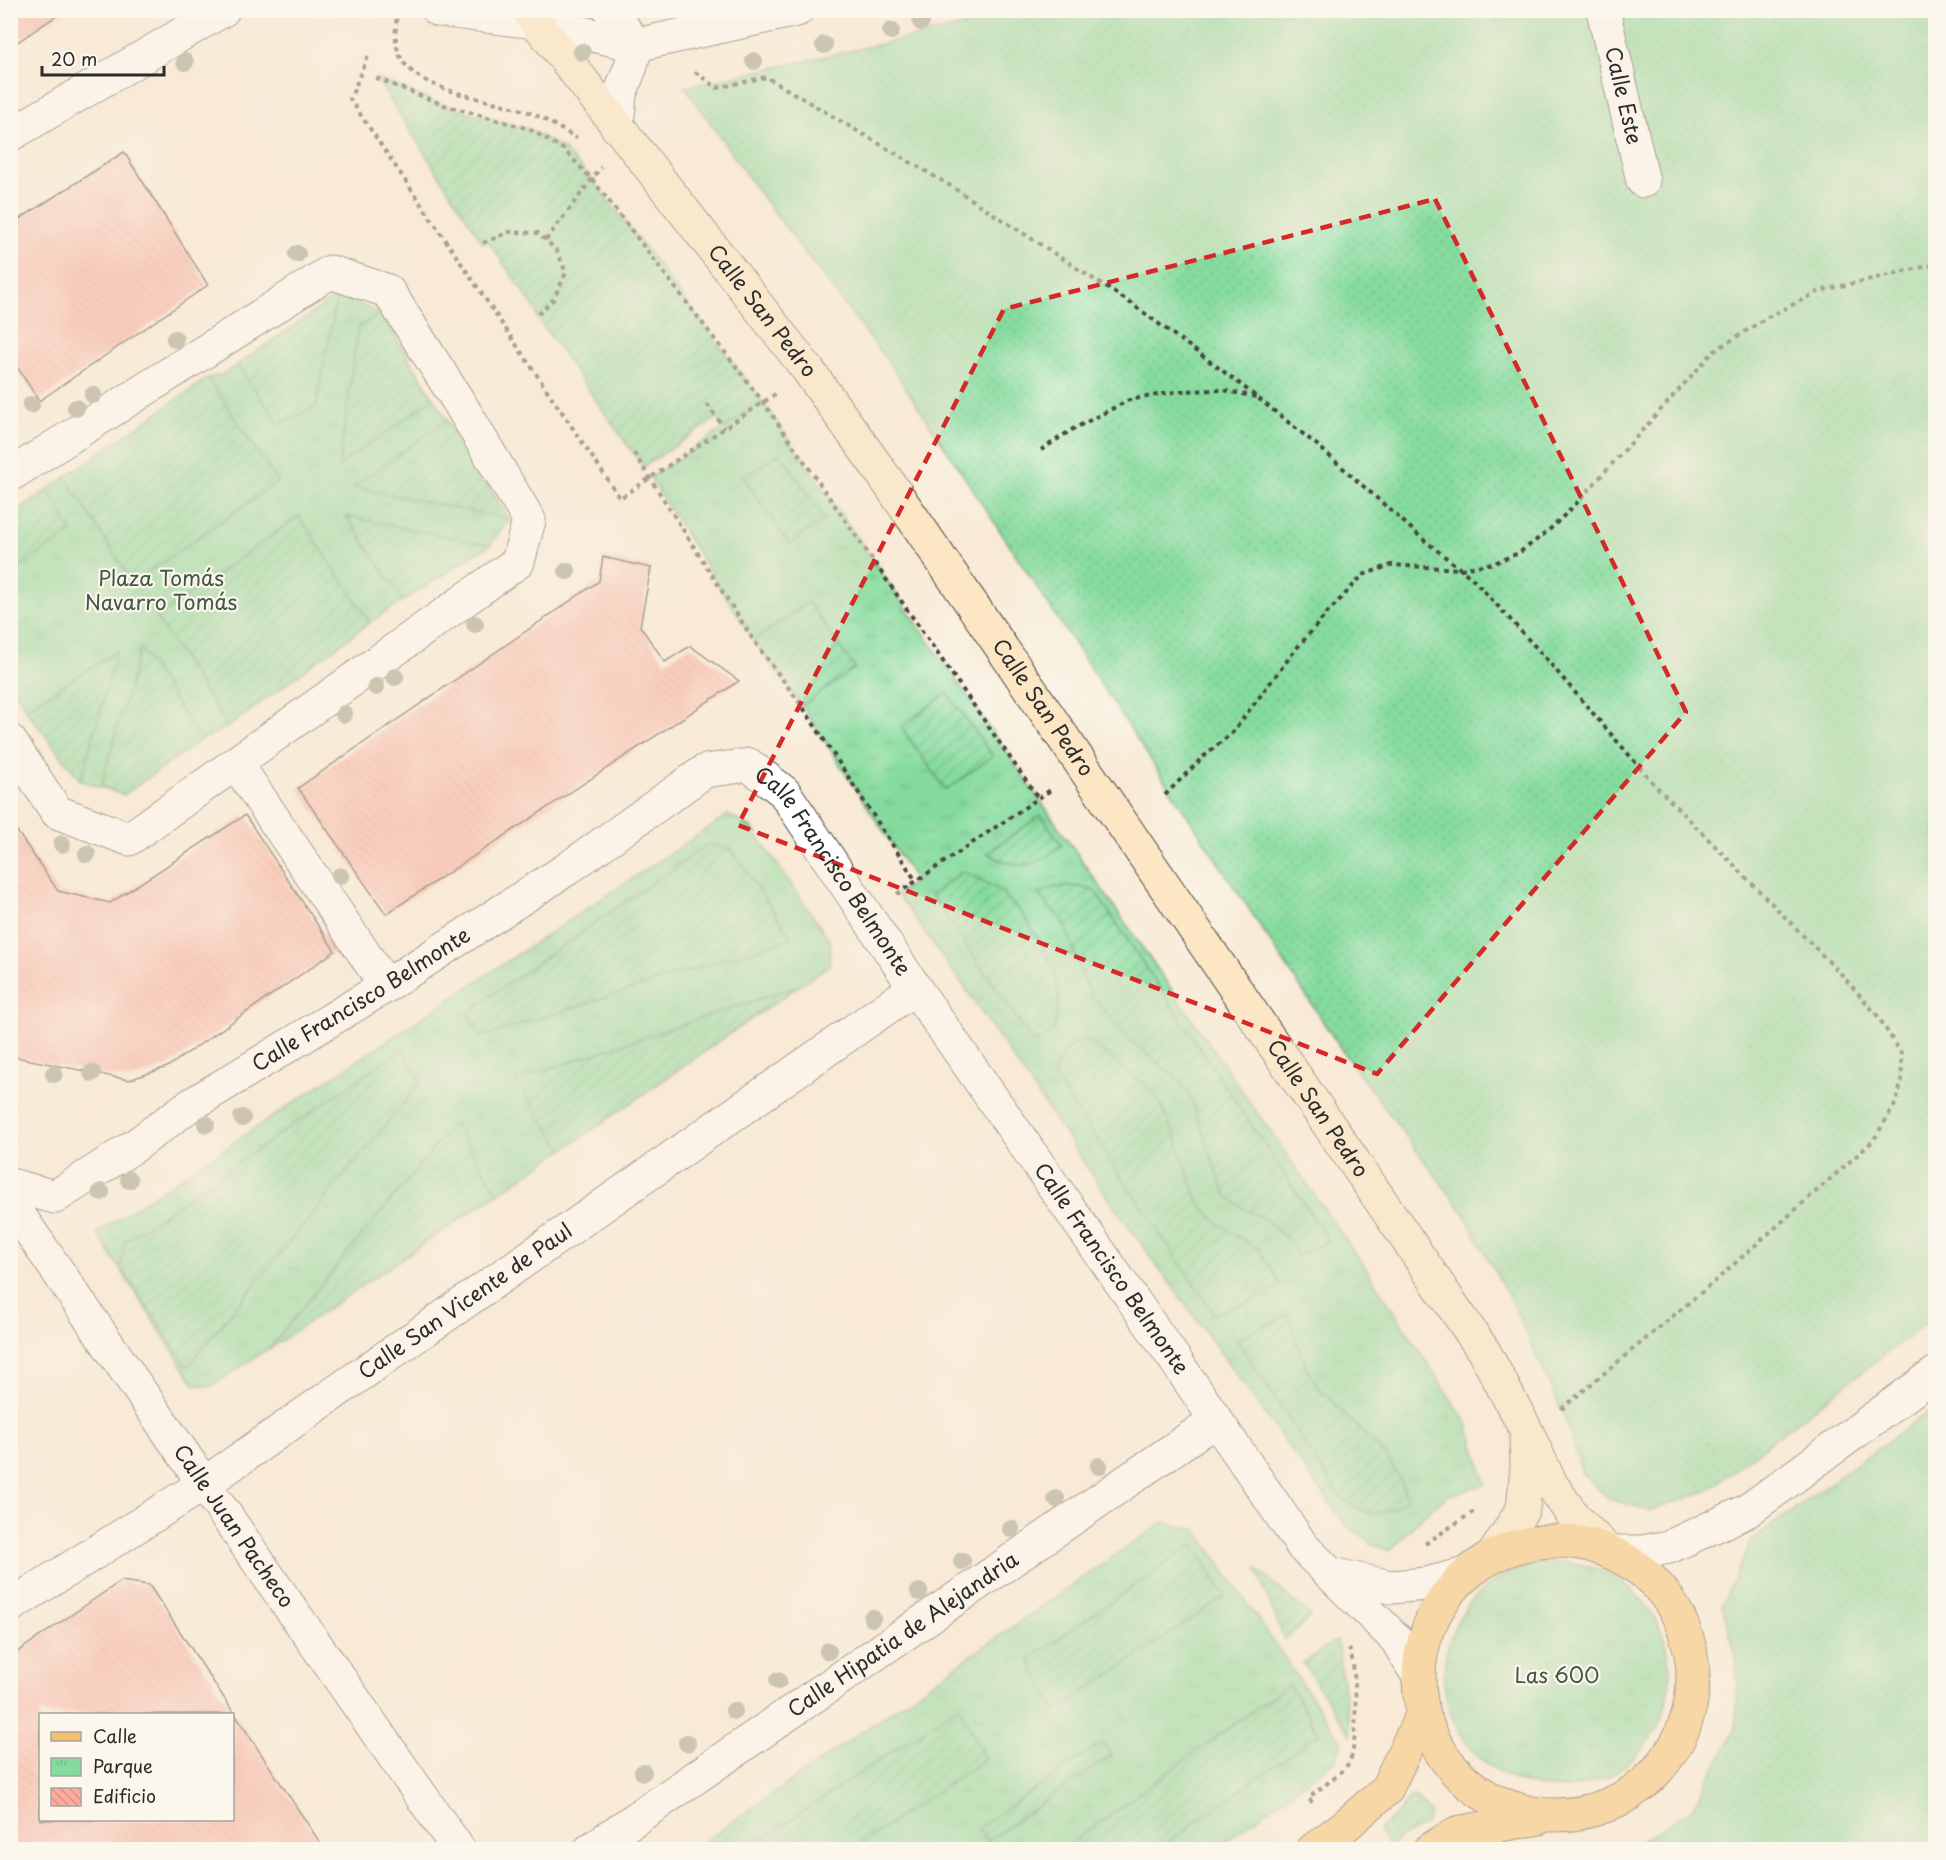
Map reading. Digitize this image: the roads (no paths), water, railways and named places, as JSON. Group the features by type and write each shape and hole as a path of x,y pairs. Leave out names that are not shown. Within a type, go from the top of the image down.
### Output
{"main road":[{"name":"Calle San Pedro","path":"531,16 808,370 886,479 1485,1353 1525,1428 1551,1484 1574,1517 1609,1551"},
{"path":"1494,1554 1523,1509 1527,1466 1525,1428"},
{"path":"1429,1850 1457,1833 1548,1816 1587,1813 1623,1799 1654,1776 1677,1745 1691,1709 1694,1671 1687,1633 1669,1599 1641,1570 1609,1551 1570,1541 1531,1542 1494,1554 1466,1574 1443,1599 1426,1629 1418,1675 1422,1715 1431,1738 1452,1769 1479,1793 1512,1809 1548,1816"},
{"path":"1324,1842 1386,1790 1422,1715"}],"street":[{"path":"10,135 223,10"},
{"path":"438,10 531,16 636,45 797,10"},
{"path":"610,10 636,45 620,94 617,127"},
{"name":"Calle Este","path":"1603,10 1643,181"},
{"path":"10,476 330,272 387,291 460,404 529,520 518,562 129,839 57,812 10,741"},
{"path":"236,763 386,986"},
{"name":"Calle Francisco Belmonte","path":"10,1185 55,1197 135,1145 186,1108 386,986 567,869 705,771 749,765 784,792 915,988 1303,1547 1396,1639 1418,1675"},
{"name":"Calle San Vicente de Paul","path":"10,1606 204,1484 915,988"},
{"name":"Calle Juan Pacheco","path":"10,1202 459,1850"},
{"path":"1609,1551 1643,1552 1669,1547 1747,1511 1935,1373"},
{"name":"Calle Hipatia de Alejandria","path":"590,1850 1216,1419"},
{"path":"1329,1573 1391,1587 1426,1584 1466,1574"}],"park label":[{"name":"Plaza Tomás Navarro Tomás","path":"161,591"},
{"name":"Las 600","path":"1557,1676"}]}
